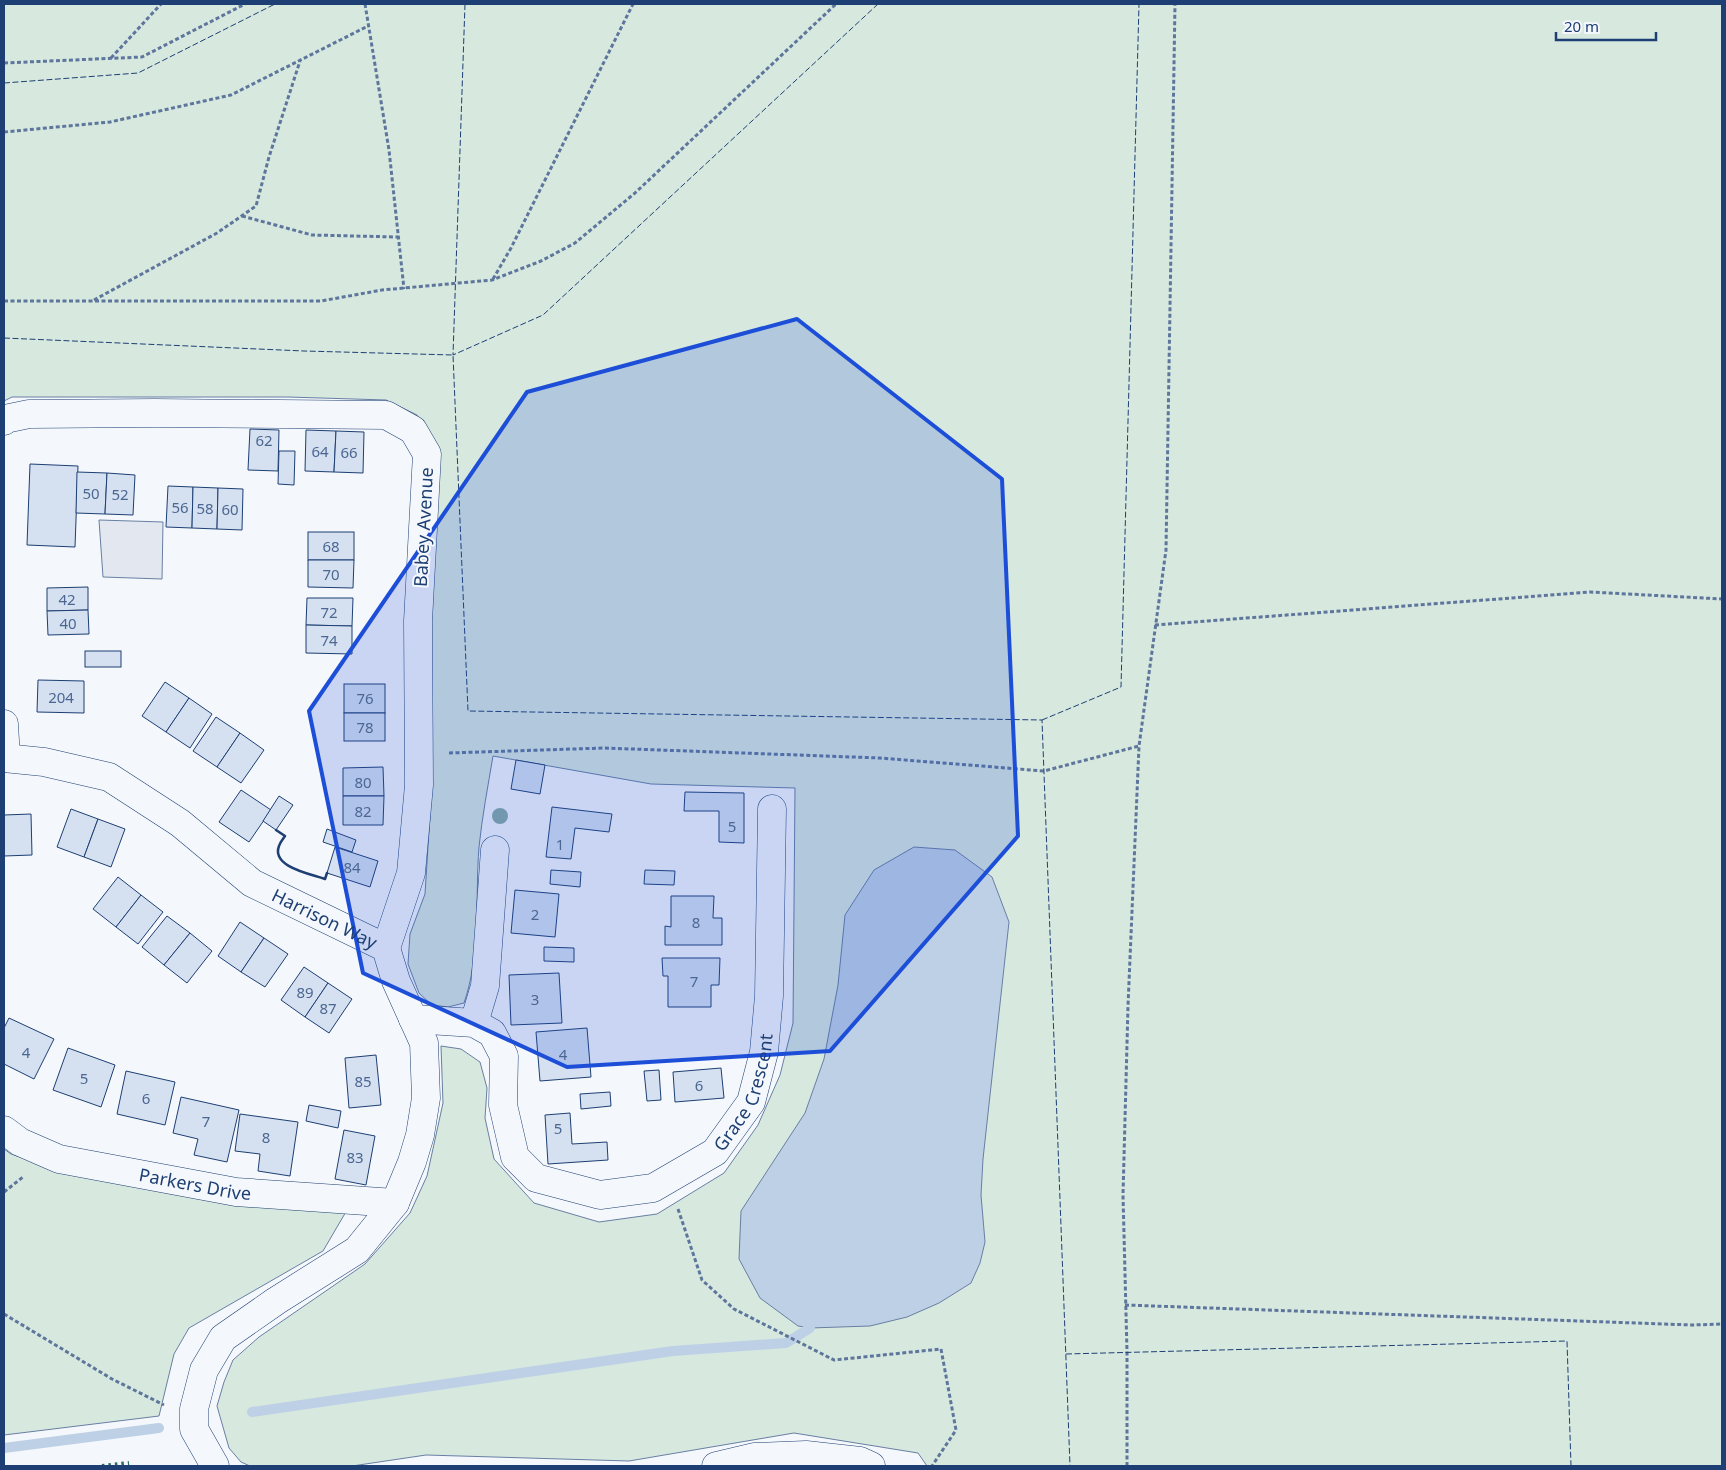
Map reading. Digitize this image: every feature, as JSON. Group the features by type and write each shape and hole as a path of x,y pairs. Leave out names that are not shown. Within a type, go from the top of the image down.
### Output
{"street":[{"name":"Babey Avenue","path":"4,421 5,419 29,414 155,412 386,415 413,430 427,454 418,621 419,785 411,873 386,948"},
{"path":"4,724 5,758"},
{"name":"Harrison Way","path":"5,758 44,762 109,777 180,823 252,882 386,948 396,982 424,1043 426,1098 420,1135 412,1162 395,1204 357,1250 276,1301 223,1338 204,1370 194,1410 194,1429 215,1466"},
{"name":"Grace Crescent","path":"474,1023 492,1033 504,1056 503,1105 515,1157 536,1178 600,1195 653,1188 715,1152 751,1102 764,1052 769,996 772,809"},
{"path":"413,1019 474,1023 485,986 495,850"},
{"name":"Parkers Drive","path":"4,1130 20,1142 59,1159 236,1192 395,1204"},
{"path":"716,1466 754,1457 806,1455 860,1461 871,1466"}],"path":[{"path":"111,58 162,4"},
{"path":"4,63 142,57 245,4"},
{"path":"364,4 389,150 404,288"},
{"path":"492,280 511,248 633,4"},
{"path":"4,302 321,301 382,290 492,280 541,261 575,243 635,193 836,4"},
{"path":"1127,1466 1123,1194 1128,1006 1139,746 1166,550 1175,4"},
{"path":"4,132 110,122 231,95 368,26"},
{"path":"93,301 217,233 256,206 269,157 300,60"},
{"path":"242,216 312,235 399,238"},
{"path":"1155,625 1590,592 1722,599"},
{"path":"418,754 604,748 880,758 1044,771 1139,746"},
{"path":"668,1179 702,1280 734,1309 834,1360 941,1350 956,1430 932,1466"},
{"path":"1125,1305 1692,1325 1722,1324"},
{"path":"4,1314 112,1379 166,1406 194,1410"}],"highlighted area":[{"path":"797,319 1002,479 1018,836 830,1051 567,1067 363,973 309,711 527,392"}],"shaded area":[{"path":"4,4 1722,4 1722,1466 927,1466 918,1453 794,1433 629,1461 426,1455 352,1466 250,1466 241,1462 229,1448 217,1406 233,1360 259,1337 365,1264 410,1213 427,1176 443,1103 441,1046 461,1049 480,1062 487,1088 485,1118 494,1159 534,1203 599,1222 657,1214 724,1173 758,1125 780,1075 793,1023 795,788 651,784 493,756 479,847 473,965 464,1003 448,1007 432,1005 419,993 408,964 410,934 425,894 431,800 431,619 435,453 417,415 386,400 288,397 12,397 4,401"},
{"path":"99,520 163,522 162,579 103,577"},
{"path":"4,1149 11,1154 51,1167 347,1210 323,1251 189,1328 174,1354 159,1416 4,1435"}],"water":[{"path":"914,847 955,850 992,877 1009,922 983,1159 981,1195 985,1242 980,1263 971,1283 939,1303 907,1317 870,1326 810,1328 798,1326 760,1298 739,1259 741,1211 805,1113 824,1059 838,985 845,915 874,870"}],"building":[{"path":"250,429 279,430 278,471 248,470"},
{"path":"306,430 336,431 334,472 305,471"},
{"path":"336,431 364,432 363,473 334,472"},
{"path":"279,451 295,451 294,485 278,484"},
{"path":"30,464 78,466 75,547 27,545"},
{"path":"77,472 107,473 105,514 76,513"},
{"path":"107,473 135,475 133,515 105,514"},
{"path":"168,486 193,487 192,528 166,527"},
{"path":"193,487 218,488 217,529 192,528"},
{"path":"218,488 243,489 242,530 217,529"},
{"path":"308,532 354,532 354,560 308,560"},
{"path":"308,560 354,560 353,588 308,587"},
{"path":"88,587 88,610 47,611 47,588"},
{"path":"307,598 353,598 352,626 306,625"},
{"path":"88,610 89,634 48,635 47,611"},
{"path":"306,625 352,626 352,654 306,653"},
{"path":"85,651 121,651 121,667 85,667"},
{"path":"38,680 84,681 84,713 37,712"},
{"path":"165,682 189,698 166,732 142,716"},
{"path":"344,684 385,684 385,713 344,713"},
{"path":"189,698 212,714 190,748 166,732"},
{"path":"344,713 385,713 385,741 344,741"},
{"path":"216,717 240,733 217,767 193,751"},
{"path":"240,733 264,750 241,783 217,767"},
{"path":"516,760 545,765 540,794 511,789"},
{"path":"383,767 384,796 343,796 343,768"},
{"path":"241,790 271,810 249,842 219,822"},
{"path":"685,792 744,793 744,843 719,842 719,811 684,811"},
{"path":"279,796 293,805 276,830 263,821"},
{"path":"343,796 384,796 383,825 343,825"},
{"path":"552,807 612,814 609,832 575,828 571,859 546,857"},
{"path":"71,809 98,819 84,857 57,847"},
{"path":"31,814 32,855 4,856 4,815"},
{"path":"98,819 125,829 111,867 84,857"},
{"path":"327,829 356,840 352,852 323,842"},
{"path":"335,847 378,861 370,887 327,873"},
{"path":"551,870 581,872 580,887 550,884"},
{"path":"645,870 675,871 674,885 644,884"},
{"path":"118,877 141,895 116,927 93,909"},
{"path":"515,890 559,894 555,937 511,933"},
{"path":"141,895 163,912 138,944 116,927"},
{"path":"671,896 714,896 713,918 722,918 722,945 665,945 665,926 671,927"},
{"path":"167,916 190,933 164,965 142,947"},
{"path":"240,922 264,938 241,972 218,956"},
{"path":"190,933 212,951 187,983 164,965"},
{"path":"264,938 288,954 265,987 241,972"},
{"path":"544,947 574,948 574,962 544,961"},
{"path":"662,958 720,958 719,985 711,985 711,1007 668,1007 668,976 663,976"},
{"path":"304,967 328,983 305,1017 281,1000"},
{"path":"559,973 562,1023 511,1025 509,975"},
{"path":"328,983 352,999 329,1033 305,1017"},
{"path":"9,1018 54,1039 34,1079 4,1064 4,1028"},
{"path":"587,1028 591,1077 540,1081 536,1032"},
{"path":"68,1048 115,1065 101,1107 53,1090"},
{"path":"376,1055 381,1105 349,1108 345,1058"},
{"path":"721,1068 724,1098 675,1102 673,1072"},
{"path":"659,1070 661,1100 647,1101 644,1071"},
{"path":"126,1071 175,1082 165,1125 117,1114"},
{"path":"610,1092 611,1106 581,1109 580,1094"},
{"path":"181,1097 239,1110 227,1162 194,1155 198,1139 173,1133"},
{"path":"309,1105 341,1111 338,1128 306,1121"},
{"path":"570,1113 572,1144 607,1142 608,1160 548,1164 545,1115"},
{"path":"240,1114 298,1122 290,1176 258,1171 260,1154 235,1151"},
{"path":"344,1130 375,1136 366,1185 335,1179"}],"waterway":[{"path":"252,1412 673,1351 786,1343 810,1328"},
{"path":"4,1448 159,1428"}],"hedge":[{"path":"102,1466 129,1463"}],"fence":[{"path":"4,83 138,73 275,4"},
{"path":"465,4 453,355 543,315 878,4"},
{"path":"1042,720 1121,687 1139,4"},
{"path":"4,338 304,351 453,355 468,711 1042,720 1070,1466"},
{"path":"1066,1354 1567,1341 1571,1466"}],"wall":[{"path":"276,830 285,836 279,845 278,853 286,864 294,869 325,879 327,873"}]}
